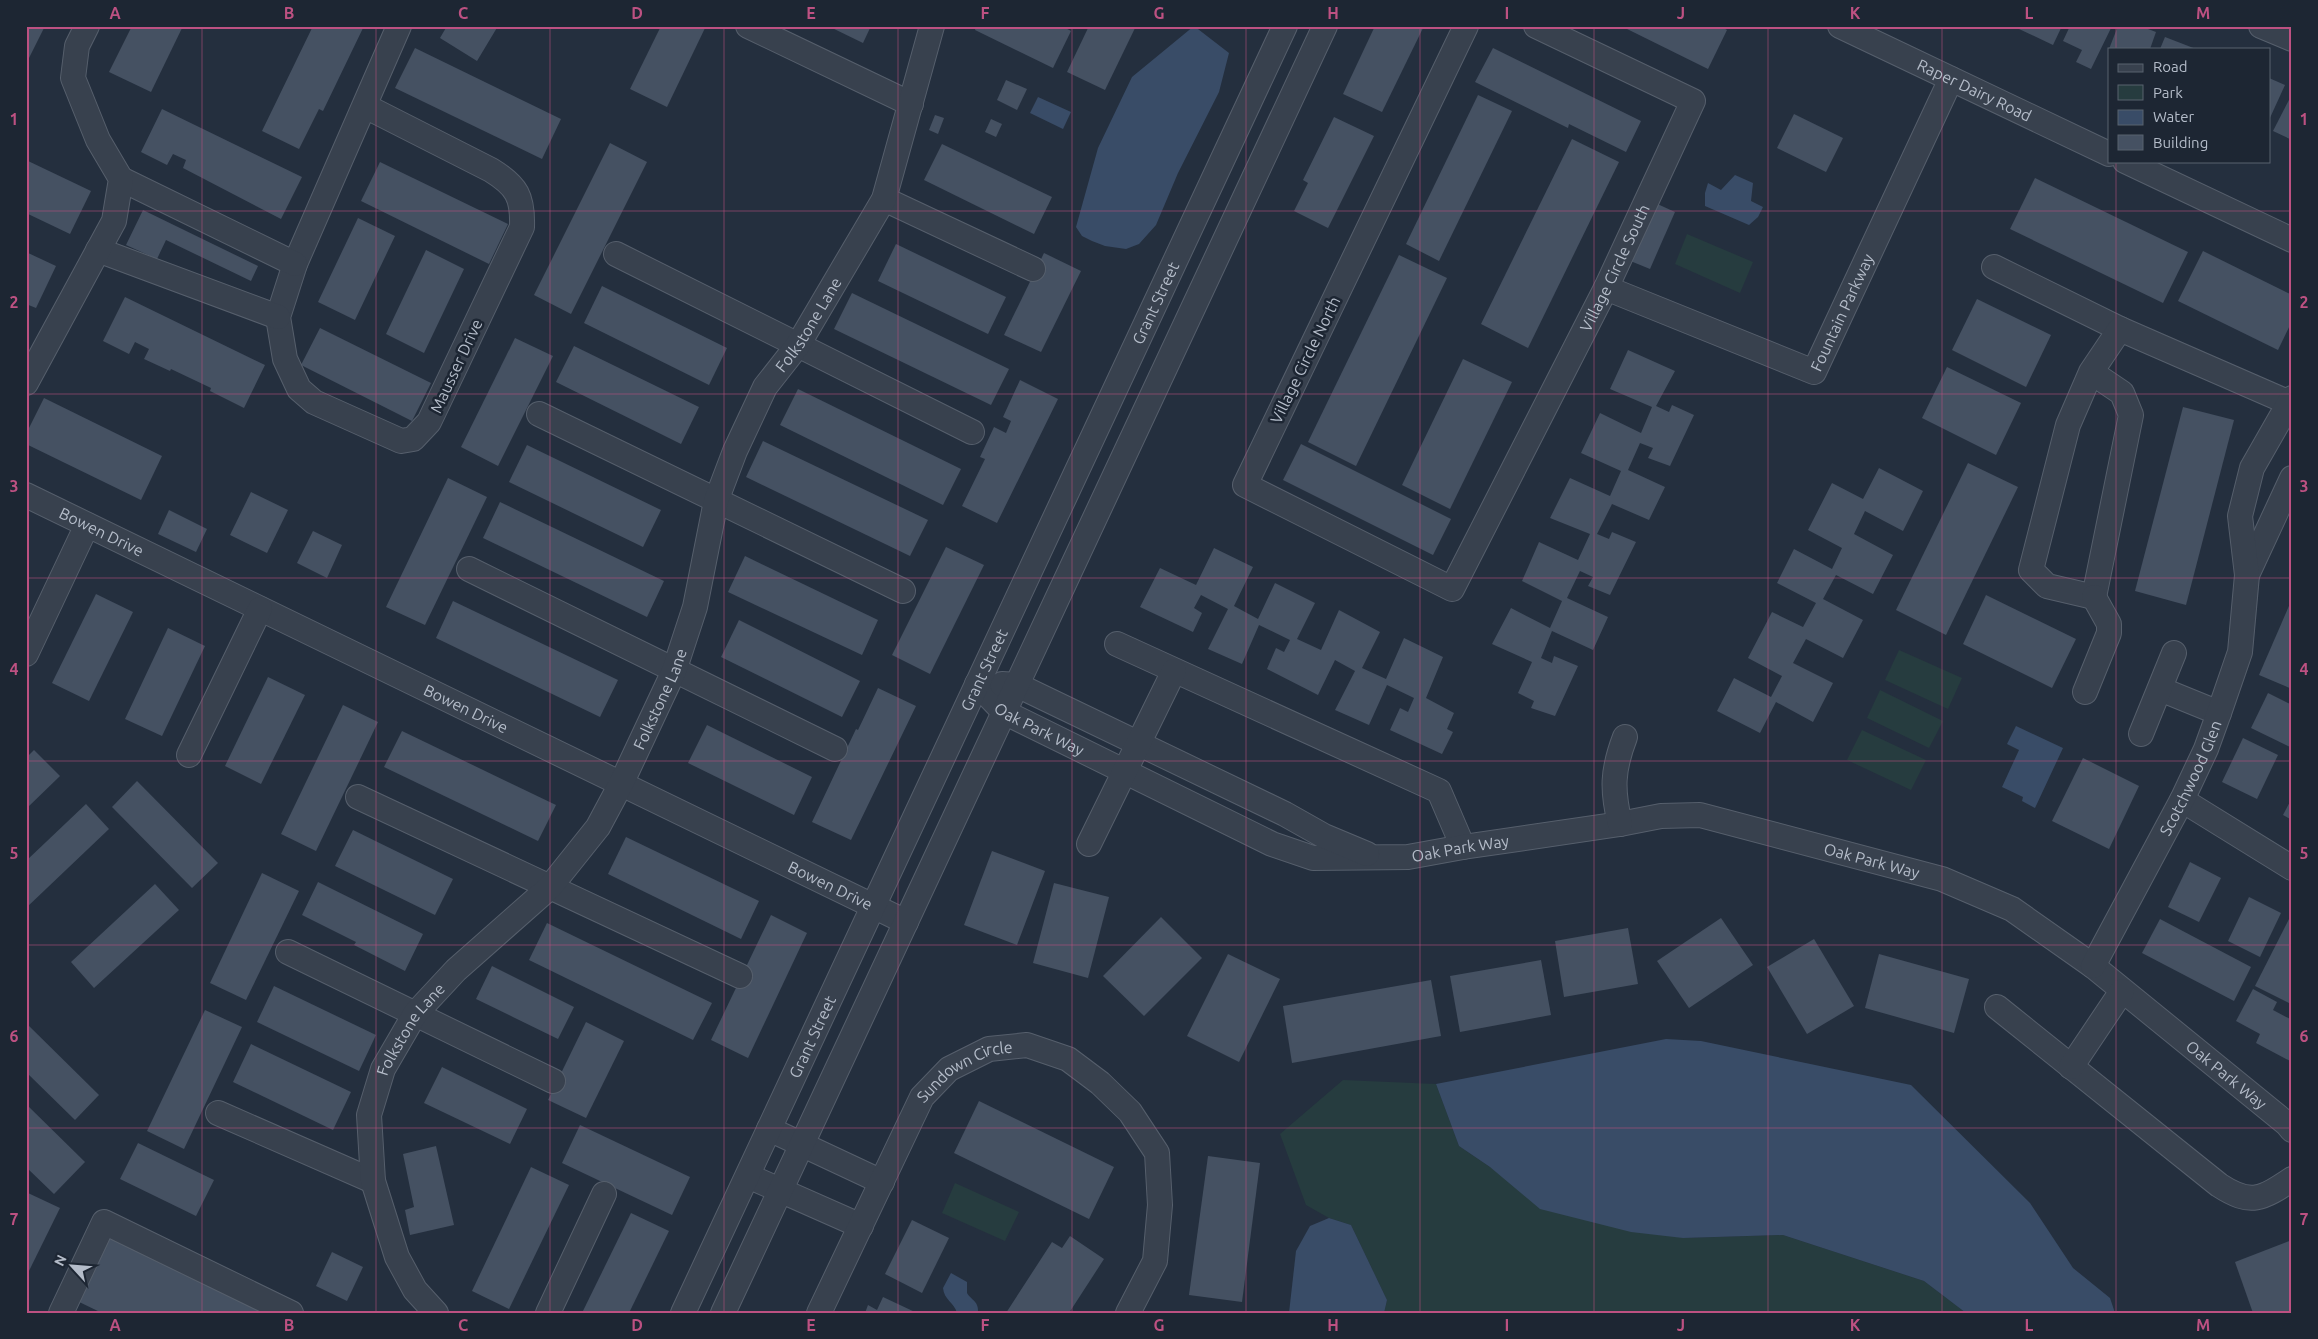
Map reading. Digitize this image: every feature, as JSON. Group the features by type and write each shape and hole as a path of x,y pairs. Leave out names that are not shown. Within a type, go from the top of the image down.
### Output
{"street":[{"path":"87,26 77,46 73,78 98,140 120,179 295,264"},
{"name":"Mausser Drive","path":"365,106 491,170 510,182 523,208 522,227 429,422 413,439 401,441 314,402 299,388 285,359 278,317 295,264 399,26"},
{"path":"748,26 911,104"},
{"name":"Folkstone Lane","path":"436,1313 415,1290 397,1258 373,1181 369,1115 383,1069 415,1014 456,970 550,886 598,827 621,784 674,671 695,607 716,501 735,451 766,387 798,345 884,199 932,26"},
{"name":"Grant Street","path":"683,1313 1285,26"},
{"path":"723,1313 1325,26"},
{"name":"Village Circle North","path":"1452,589 1245,485 1466,26"},
{"name":"Village Circle South","path":"1452,589 1606,288 1693,101 1536,26"},
{"name":"Raper Dairy Road","path":"1840,26 2108,154"},
{"path":"2262,26 2292,38"},
{"name":"Fountain Parkway","path":"1606,288 1814,372 1951,79"},
{"path":"2127,162 2292,240"},
{"path":"26,383 114,221 120,179"},
{"path":"884,199 1033,269"},
{"path":"98,250 278,317"},
{"path":"616,254 972,432"},
{"path":"1994,267 2120,329 2291,402"},
{"path":"2094,597 2047,586 2031,570 2068,425 2091,372 2120,329"},
{"path":"2085,692 2109,633 2109,624 2094,597 2131,415 2122,393 2091,372"},
{"name":"Scotchwood Glen","path":"2093,966 2182,800 2206,749 2219,713 2240,652 2247,575 2240,516 2252,468 2291,402"},
{"path":"539,414 903,591"},
{"name":"Scotchwood Glen","path":"2247,575 2292,478"},
{"name":"Bowen Drive","path":"26,496 906,922"},
{"path":"26,654 87,525"},
{"path":"468,569 835,749"},
{"path":"189,756 260,609"},
{"path":"1117,644 1438,791 1463,847"},
{"path":"2140,734 2174,653"},
{"path":"1089,844 1174,671"},
{"name":"Oak Park Way","path":"977,684 1017,685 1284,814 1324,836 1374,857"},
{"name":"Oak Park Way","path":"977,684 1004,712 1272,844 1313,858 1408,857 1661,816 1700,816 1942,879 2012,909 2093,966 2292,1130"},
{"path":"2160,689 2219,713"},
{"path":"1620,824 1614,798 1614,770 1625,737"},
{"path":"358,797 740,976"},
{"path":"2182,800 2292,868"},
{"path":"288,952 553,1081"},
{"path":"2071,1067 2122,991"},
{"path":"1997,1007 2218,1185 2238,1197 2266,1197 2292,1179"},
{"name":"Sundown Circle","path":"820,1313 922,1097 949,1068 990,1049 1027,1045 1068,1059 1100,1084 1130,1112 1158,1154 1160,1205 1155,1261 1128,1313"},
{"path":"218,1113 373,1181"},
{"path":"769,1130 882,1182"},
{"path":"748,1176 861,1226"},
{"path":"548,1313 604,1194"},
{"path":"68,1310 104,1222 291,1313"}],"green space":[{"path":"1687,234 1753,262 1740,293 1675,264"},
{"path":"1899,650 1962,678 1948,709 1885,680"},
{"path":"1880,690 1943,721 1929,748 1867,718"},
{"path":"1862,730 1926,760 1911,790 1847,760"},
{"path":"1343,1080 1436,1084 1459,1146 1490,1167 1683,1238 1783,1235 1924,1281 1966,1313 1384,1313 1387,1300 1351,1225 1329,1218 1306,1205 1280,1134"},
{"path":"955,1183 1019,1212 1005,1241 942,1213"}],"water":[{"path":"1194,26 1229,53 1219,92 1178,173 1156,225 1139,244 1126,249 1105,246 1082,236 1076,227 1098,148 1132,77"},
{"path":"1038,97 1071,112 1063,129 1030,113"},
{"path":"1735,175 1753,183 1751,201 1763,207 1758,217 1749,225 1705,206 1705,193 1708,183 1721,190"},
{"path":"2016,726 2063,748 2035,808 2022,801 2023,797 2002,787 2019,750 2007,744"},
{"path":"1666,1039 1701,1041 1911,1085 2030,1203 2073,1268 2110,1298 2115,1313 1966,1313 1924,1281 1783,1235 1683,1238 1631,1232 1540,1209 1490,1167 1459,1146 1436,1084"},
{"path":"1329,1218 1351,1225 1387,1300 1384,1313 1289,1313 1296,1251 1310,1226"},
{"path":"951,1273 967,1282 967,1293 976,1304 978,1313 957,1313 945,1295 943,1288"}],"building":[{"path":"26,26 45,26 26,64"},
{"path":"132,26 183,26 151,92 109,72"},
{"path":"313,26 364,26 323,111 319,109 299,149 262,131"},
{"path":"447,26 498,26 477,61 440,38"},
{"path":"661,26 706,26 667,107 630,89"},
{"path":"828,26 871,26 863,43"},
{"path":"976,26 1062,26 1071,31 1053,68 975,30"},
{"path":"1089,26 1136,26 1105,90 1067,72"},
{"path":"1375,26 1424,26 1382,112 1343,94"},
{"path":"1621,26 1720,26 1727,30 1708,69"},
{"path":"2020,26 2062,26 2053,45 2019,29"},
{"path":"2070,26 2112,26 2091,69 2076,62 2082,50 2063,41"},
{"path":"2118,26 2140,26 2156,32 2150,48 2109,48"},
{"path":"2165,37 2193,48 2160,48"},
{"path":"415,48 561,119 542,159 395,88"},
{"path":"1493,48 1641,121 1626,152 1569,124 1568,128 1475,82"},
{"path":"2270,78 2285,85 2270,118"},
{"path":"1006,80 1027,89 1017,110 997,100"},
{"path":"2292,94 2292,140 2273,131"},
{"path":"1478,95 1512,111 1439,261 1406,244"},
{"path":"162,109 302,177 281,219 183,168 186,160 173,154 167,165 141,152"},
{"path":"1794,114 1843,138 1826,172 1777,148"},
{"path":"935,115 944,118 938,134 929,130"},
{"path":"1334,117 1374,136 1328,228 1294,211 1308,183 1303,180"},
{"path":"991,119 1002,124 996,137 985,132"},
{"path":"1572,139 1619,162 1528,348 1481,324"},
{"path":"610,143 647,162 571,314 534,295"},
{"path":"942,144 1052,197 1034,234 924,180"},
{"path":"26,160 91,191 70,234 26,213"},
{"path":"380,162 508,224 489,264 361,201"},
{"path":"2035,178 2188,252 2163,303 2010,229"},
{"path":"1653,202 1675,212 1650,269 1628,260"},
{"path":"143,210 258,266 251,281 166,240 157,259 126,245"},
{"path":"358,218 395,236 355,320 318,302"},
{"path":"896,244 1006,297 988,334 878,281"},
{"path":"426,250 464,269 424,353 386,334"},
{"path":"2203,251 2292,295 2292,321 2278,350 2178,301"},
{"path":"26,252 56,266 36,308 26,304"},
{"path":"1044,253 1081,271 1041,352 1004,335"},
{"path":"1399,255 1447,278 1356,466 1308,442"},
{"path":"602,286 727,348 709,385 584,323"},
{"path":"852,293 1009,369 991,405 834,329"},
{"path":"125,297 265,365 244,408 210,391 211,388 171,369 170,371 144,359 149,349 135,342 129,354 103,341"},
{"path":"1977,299 2051,335 2026,387 1952,350"},
{"path":"320,328 431,383 412,421 301,365"},
{"path":"515,338 553,356 498,466 461,447"},
{"path":"574,346 699,407 681,444 556,382"},
{"path":"1628,350 1675,371 1656,406 1669,412 1672,405 1694,415 1670,466 1648,458 1653,448 1640,443 1628,470 1665,487 1649,520 1612,504 1597,534 1609,539 1612,532 1636,542 1610,595 1588,586 1593,577 1580,571 1567,598 1608,617 1593,650 1552,631 1541,658 1552,663 1554,656 1578,666 1555,716 1531,708 1534,701 1518,693 1532,662 1492,644 1511,608 1550,628 1562,601 1522,581 1539,542 1578,560 1590,534 1550,518 1570,478 1610,496 1621,471 1581,453 1600,413 1641,433 1652,407 1610,389"},
{"path":"1463,359 1512,382 1450,509 1402,485"},
{"path":"1947,367 2021,403 1996,455 1922,418"},
{"path":"1020,380 1058,399 997,523 962,506 985,459 980,457 994,427 1006,433 1011,421 1003,417"},
{"path":"798,389 961,469 943,505 780,425"},
{"path":"44,398 162,456 141,500 26,444 26,434"},
{"path":"2183,407 2234,420 2186,605 2135,591"},
{"path":"763,441 928,520 910,556 746,477"},
{"path":"1301,444 1451,519 1433,555 1283,480"},
{"path":"527,445 661,510 643,547 509,482"},
{"path":"1968,463 2018,487 1946,635 1896,610"},
{"path":"1879,468 1923,491 1903,531 1865,511 1854,534 1893,555 1873,594 1836,575 1823,599 1863,620 1843,658 1806,639 1793,663 1833,683 1813,722 1776,702 1760,733 1717,711 1734,678 1771,697 1782,676 1748,658 1772,612 1803,627 1816,603 1777,583 1794,549 1832,569 1842,548 1808,530 1832,483 1863,499"},
{"path":"448,478 487,497 425,625 386,607"},
{"path":"251,492 288,510 267,553 230,535"},
{"path":"500,502 664,581 647,617 483,538"},
{"path":"169,510 207,529 196,552 158,534"},
{"path":"313,531 342,545 327,578 297,563"},
{"path":"946,547 984,565 930,674 892,655"},
{"path":"1214,548 1253,567 1234,606 1258,619 1275,583 1315,603 1297,639 1321,650 1339,610 1380,632 1362,668 1386,679 1404,638 1443,657 1426,698 1454,713 1447,729 1453,732 1442,754 1390,730 1400,708 1408,712 1414,698 1387,685 1369,725 1335,710 1355,671 1335,660 1318,695 1267,669 1276,648 1284,652 1290,640 1259,625 1242,664 1208,649 1228,609 1201,595 1194,608 1202,613 1193,632 1140,607 1160,568 1196,585"},
{"path":"745,556 878,620 862,655 728,592"},
{"path":"96,594 133,612 89,701 52,683"},
{"path":"1986,595 2076,639 2052,688 1963,644"},
{"path":"2292,599 2292,689 2259,675"},
{"path":"453,601 618,680 600,717 436,638"},
{"path":"739,620 860,681 842,717 721,657"},
{"path":"168,628 205,646 162,736 125,719"},
{"path":"268,677 305,695 261,784 225,766"},
{"path":"878,688 916,706 851,840 812,822 856,729 858,730"},
{"path":"2268,693 2292,705 2292,748 2251,728"},
{"path":"343,705 378,722 316,851 281,834"},
{"path":"707,725 812,777 794,815 688,763"},
{"path":"402,731 556,805 538,841 384,767"},
{"path":"2243,738 2278,755 2257,799 2222,782"},
{"path":"34,750 60,776 26,809 26,758"},
{"path":"2083,758 2139,786 2109,849 2052,821"},
{"path":"137,781 218,863 192,888 112,807"},
{"path":"2292,798 2292,820 2283,815"},
{"path":"86,804 109,829 26,908 26,861"},
{"path":"353,830 453,879 435,915 335,866"},
{"path":"626,837 759,901 741,939 608,874"},
{"path":"992,851 1045,871 1017,945 964,925"},
{"path":"2190,862 2221,878 2199,922 2168,907"},
{"path":"262,873 299,891 246,1000 210,983"},
{"path":"318,882 423,934 405,971 354,945 356,942 302,915"},
{"path":"1054,883 1109,897 1088,978 1033,963"},
{"path":"155,884 179,910 94,988 71,962"},
{"path":"2249,897 2281,913 2260,957 2228,941"},
{"path":"771,915 807,933 748,1058 711,1040"},
{"path":"1161,917 1202,958 1144,1016 1103,976"},
{"path":"1721,918 1753,965 1689,1008 1657,961"},
{"path":"2160,919 2251,967 2234,1001 2142,953"},
{"path":"2289,919 2292,921 2292,997 2289,1003 2255,986"},
{"path":"547,923 712,1003 693,1040 529,960"},
{"path":"1628,928 1638,984 1564,997 1555,941"},
{"path":"1814,939 1854,1006 1807,1034 1767,967"},
{"path":"1228,954 1280,979 1239,1062 1187,1036"},
{"path":"1879,954 1969,979 1954,1033 1865,1008"},
{"path":"1541,960 1551,1015 1460,1032 1450,976"},
{"path":"492,966 574,1007 558,1039 476,999"},
{"path":"1431,980 1441,1036 1292,1063 1283,1006"},
{"path":"274,986 376,1035 359,1071 257,1022"},
{"path":"2253,989 2277,1002 2273,1010 2292,1020 2292,1062 2256,1043 2260,1034 2236,1021"},
{"path":"205,1010 242,1027 184,1149 147,1131"},
{"path":"586,1022 624,1041 586,1118 548,1100"},
{"path":"26,1023 99,1095 75,1120 26,1072"},
{"path":"251,1044 351,1092 333,1130 233,1082"},
{"path":"442,1067 527,1109 510,1144 424,1103"},
{"path":"979,1101 1114,1167 1089,1219 954,1153"},
{"path":"26,1104 85,1162 54,1194 26,1167"},
{"path":"580,1125 690,1177 672,1215 562,1163"},
{"path":"138,1143 214,1180 196,1216 120,1179"},
{"path":"436,1146 454,1225 410,1235 405,1210 414,1207 403,1154"},
{"path":"1208,1156 1260,1163 1242,1302 1189,1295"},
{"path":"531,1167 569,1185 509,1309 472,1291"},
{"path":"28,1193 60,1208 26,1277 26,1197"},
{"path":"631,1213 669,1231 629,1313 582,1313"},
{"path":"912,1220 949,1238 922,1293 885,1274"},
{"path":"104,1235 266,1313 102,1313 73,1299"},
{"path":"1070,1236 1104,1259 1069,1313 1006,1313 1052,1242 1062,1248"},
{"path":"2292,1240 2292,1313 2253,1313 2235,1262"},
{"path":"332,1252 363,1267 347,1301 316,1286"},
{"path":"883,1297 917,1313 865,1313 868,1305 877,1310"}]}
